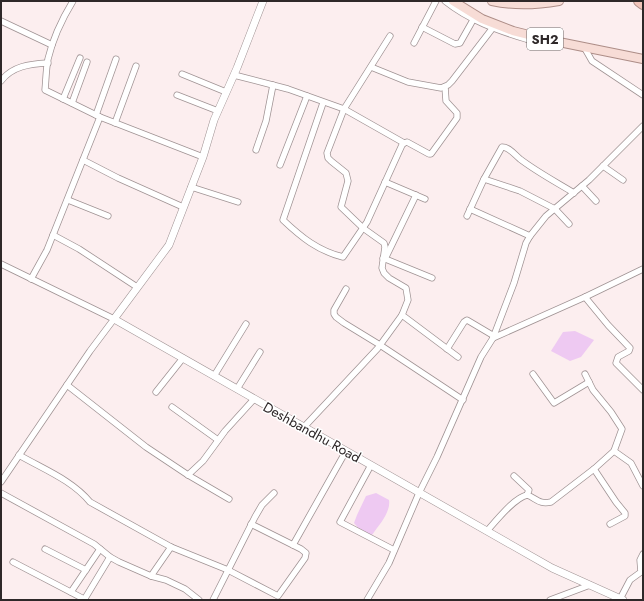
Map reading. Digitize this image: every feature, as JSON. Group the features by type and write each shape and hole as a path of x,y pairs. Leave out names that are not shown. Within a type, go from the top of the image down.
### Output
{"highway":[{"path":"639,1 643,4"}],"main road":[{"name":"SH2","path":"453,1 493,26 532,36 643,59"},
{"path":"492,1 516,5 529,5 559,1"}],"street":[{"path":"73,1 65,14 52,45 44,90 98,116 203,157"},
{"path":"1,482 67,385 169,245 203,157 218,111 234,76 263,1"},
{"path":"414,43 436,1"},
{"path":"371,67 408,82 441,88 445,87 452,81 493,26 473,20 445,1"},
{"path":"422,27 455,44 458,44 473,20"},
{"path":"1,21 52,45"},
{"path":"304,428 380,345 402,315 408,300 406,288 389,278 384,273 382,268 385,247 384,243 362,228 341,207 348,181 347,176 346,173 328,158 327,153 344,110 390,36"},
{"path":"584,47 592,61 643,94"},
{"path":"63,99 80,58"},
{"path":"31,279 54,235 84,160 116,59"},
{"path":"72,103 87,62"},
{"path":"1,81 20,66 48,63"},
{"path":"115,123 136,66"},
{"path":"182,74 226,92"},
{"path":"234,76 273,85 344,110 404,143 407,142 429,154 433,153 457,118 457,113 446,101 445,87"},
{"path":"256,150 266,121 273,85"},
{"path":"177,95 218,111"},
{"path":"280,165 307,96"},
{"path":"324,103 283,220 316,247 343,257 367,222 402,144 404,143"},
{"path":"367,600 389,563 481,357 493,337 514,283 526,243 530,236 546,216 582,186 643,126"},
{"path":"467,216 484,178 500,149 504,146 538,172 574,192"},
{"path":"84,160 118,178 183,207"},
{"path":"603,166 623,180"},
{"path":"484,178 520,191 555,209 569,224"},
{"path":"385,182 425,199"},
{"path":"582,186 596,201"},
{"path":"191,187 238,202"},
{"path":"384,258 416,195"},
{"path":"68,200 108,216"},
{"path":"470,209 530,236"},
{"path":"54,235 79,248 137,287"},
{"path":"384,258 432,278"},
{"name":"Deshbandhu Road","path":"1,264 114,319 552,568 621,599"},
{"path":"493,337 585,297 643,269"},
{"path":"346,289 334,310 334,314 344,323 463,400"},
{"path":"585,297 608,325 630,348 629,351 618,357 616,363 643,390"},
{"path":"402,315 458,357"},
{"path":"447,349 466,320 493,337"},
{"path":"214,376 246,324"},
{"path":"237,388 260,352"},
{"path":"156,392 183,358"},
{"path":"533,374 554,403 589,382"},
{"path":"527,495 537,501 547,503 551,502 614,451 622,429 611,412 593,390 585,374"},
{"path":"67,385 146,447 188,475 229,499"},
{"path":"188,475 254,399"},
{"path":"172,407 218,440"},
{"path":"293,545 346,451"},
{"path":"614,451 631,463 643,486"},
{"path":"18,455 71,484 84,494 90,502 171,547 228,570 277,598 306,555 305,551 251,524"},
{"path":"371,465 340,522 394,550"},
{"path":"594,468 625,513 625,516 610,524"},
{"path":"514,476 529,490 527,495"},
{"path":"1,493 94,544 110,557 151,576 166,580 185,589 200,600"},
{"path":"213,600 251,524 262,505 274,493"},
{"path":"487,531 509,508 522,497 527,495"},
{"path":"151,576 171,547"},
{"path":"46,549 86,570"},
{"path":"71,592 100,549"},
{"path":"621,599 630,580 641,572 640,560 643,554"},
{"path":"13,562 84,600 110,557"},
{"path":"550,600 590,585"}],"shaded area":[{"path":"575,331 594,340 581,357 570,361 551,351 563,332"},
{"path":"376,493 389,500 389,505 384,518 372,535 360,530 354,523 366,496"}]}
